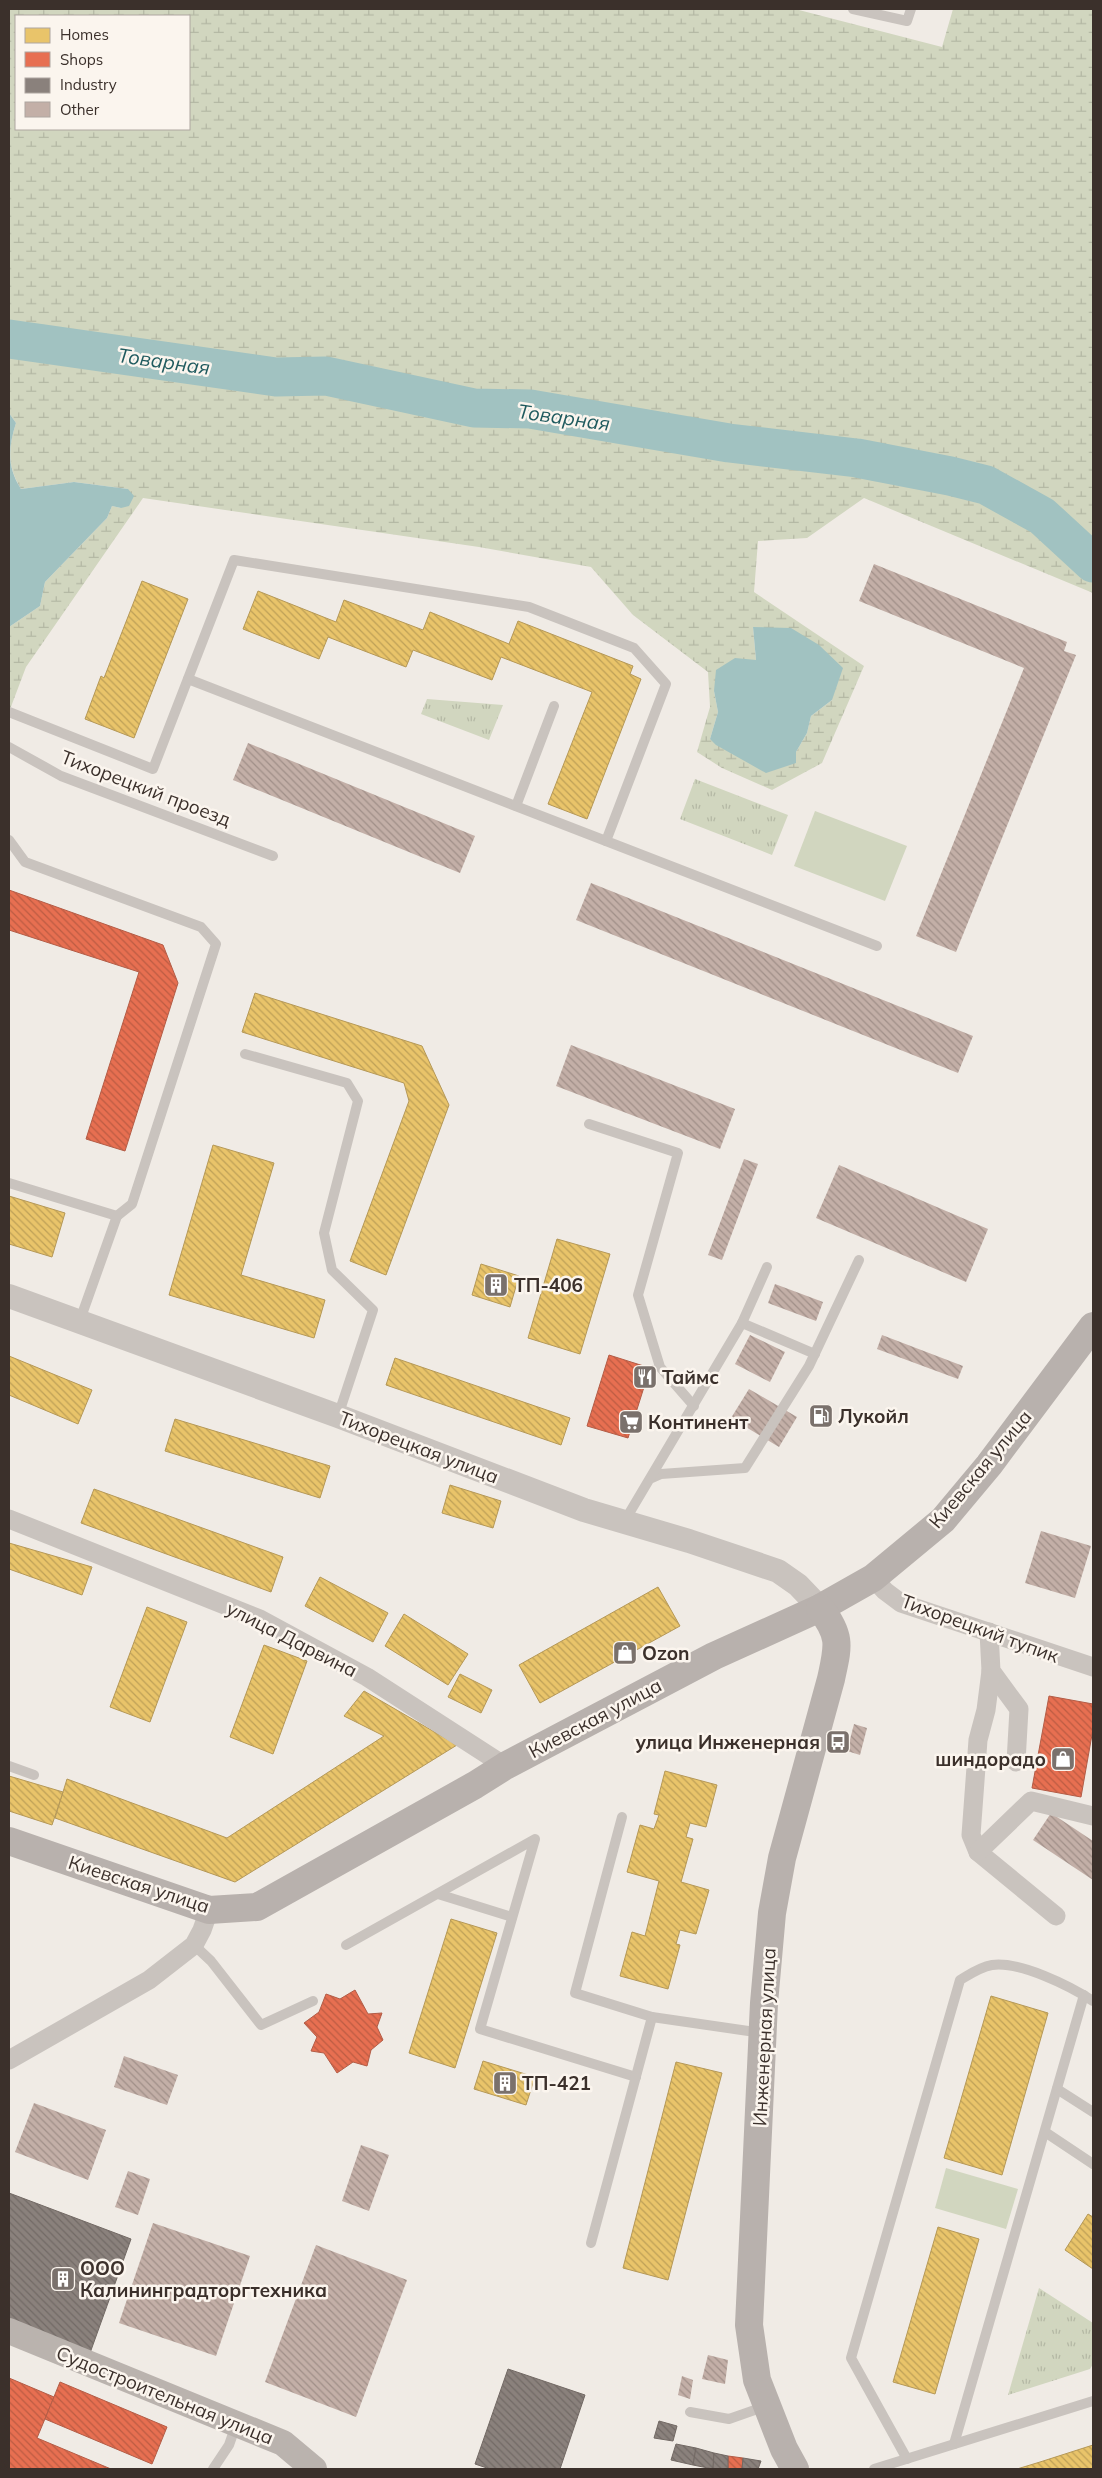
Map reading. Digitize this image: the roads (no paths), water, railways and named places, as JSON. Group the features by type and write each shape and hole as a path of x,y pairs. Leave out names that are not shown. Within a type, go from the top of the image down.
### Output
{"main road":[{"name":"Киевская улица","path":"9,1841 209,1910 257,1907 476,1785 505,1766 714,1656 820,1608 873,1578 943,1520 988,1465 1093,1326"},
{"name":"Инженерная улица","path":"795,2469 784,2449 757,2380 749,2324 763,2033 772,1913 782,1858 837,1651 834,1627 820,1608"},
{"name":"Судостроительная улица","path":"9,2331 283,2443 314,2469"}],"street":[{"name":"Тихорецкая улица","path":"9,1296 80,1320 338,1416 584,1510 690,1541 778,1571 798,1584 820,1608"},
{"name":"улица Дарвина","path":"9,1519 260,1618 367,1677 505,1766"},
{"name":"Тихорецкий тупик","path":"873,1578 885,1591 901,1603 1093,1667"},
{"path":"989,1632 991,1671 986,1710 978,1740 977,1779 971,1835 978,1852 1056,1916"},
{"path":"991,1671 1019,1709 1016,1762"},
{"path":"978,1852 1031,1801 1093,1816"},
{"path":"9,2060 150,1980 194,1945 209,1910"}],"lane":[{"path":"853,9 907,21 911,9"},
{"path":"9,712 153,769 234,560 529,607 634,648 666,684 606,841"},
{"path":"188,679 877,946"},
{"path":"516,806 554,706"},
{"name":"Тихорецкий проезд","path":"9,747 61,776 273,856"},
{"path":"9,840 25,862 201,927 216,944 132,1204 117,1216 80,1320"},
{"path":"245,1054 347,1084 358,1101 324,1233 332,1270 373,1310 338,1416"},
{"path":"589,1124 678,1153 638,1296 660,1367 694,1406"},
{"path":"9,1183 117,1216"},
{"path":"652,1478 661,1474 745,1468 815,1354 859,1260"},
{"path":"624,1523 742,1324 767,1268"},
{"path":"742,1324 815,1354"},
{"path":"9,1766 34,1775"},
{"path":"622,1817 575,1993 652,2017 763,2033"},
{"path":"346,1946 534,1839 480,2030 636,2078"},
{"path":"438,1894 512,1917"},
{"path":"194,1945 211,1960 262,2025 313,2001"},
{"path":"907,2459 851,2358 960,1980 974,1971 991,1965 1007,1965 1046,1977 1089,1998 1057,2089 954,2444"},
{"path":"591,2244 652,2017"},
{"path":"1057,2089 1093,2112"},
{"path":"1045,2132 1093,2164"},
{"path":"874,2469 1093,2401"},
{"path":"690,2412 729,2419 767,2406"},
{"path":"213,2469 229,2444 236,2424"}],"water":[{"path":"9,413 16,423 10,449 11,465 16,481 21,489 74,482 128,489 134,496 129,506 121,508 112,506 107,518 45,582 40,606 9,627"},
{"path":"753,627 791,628 819,645 843,668 832,700 811,716 807,733 796,752 796,763 766,773 716,745 710,739 718,712 714,691 716,670 735,658 756,660"}],"waterway":[{"name":"Товарная","path":"9,339 276,377 326,376 474,408 530,409 729,443 857,458 950,476 986,485 1042,516 1093,563"}],"place":[{"name":"ТП-406","path":"496,1285"},
{"name":"Таймс","path":"645,1377"},
{"name":"Лукойл","path":"821,1416"},
{"name":"Континент","path":"631,1422"},
{"name":"Ozon","path":"625,1653"},
{"name":"улица Инженерная","path":"838,1742"},
{"name":"шиндорадо","path":"1063,1759"},
{"name":"ТП-421","path":"505,2083"},
{"name":"ООО Калининградторгтехника","path":"63,2279"}]}
